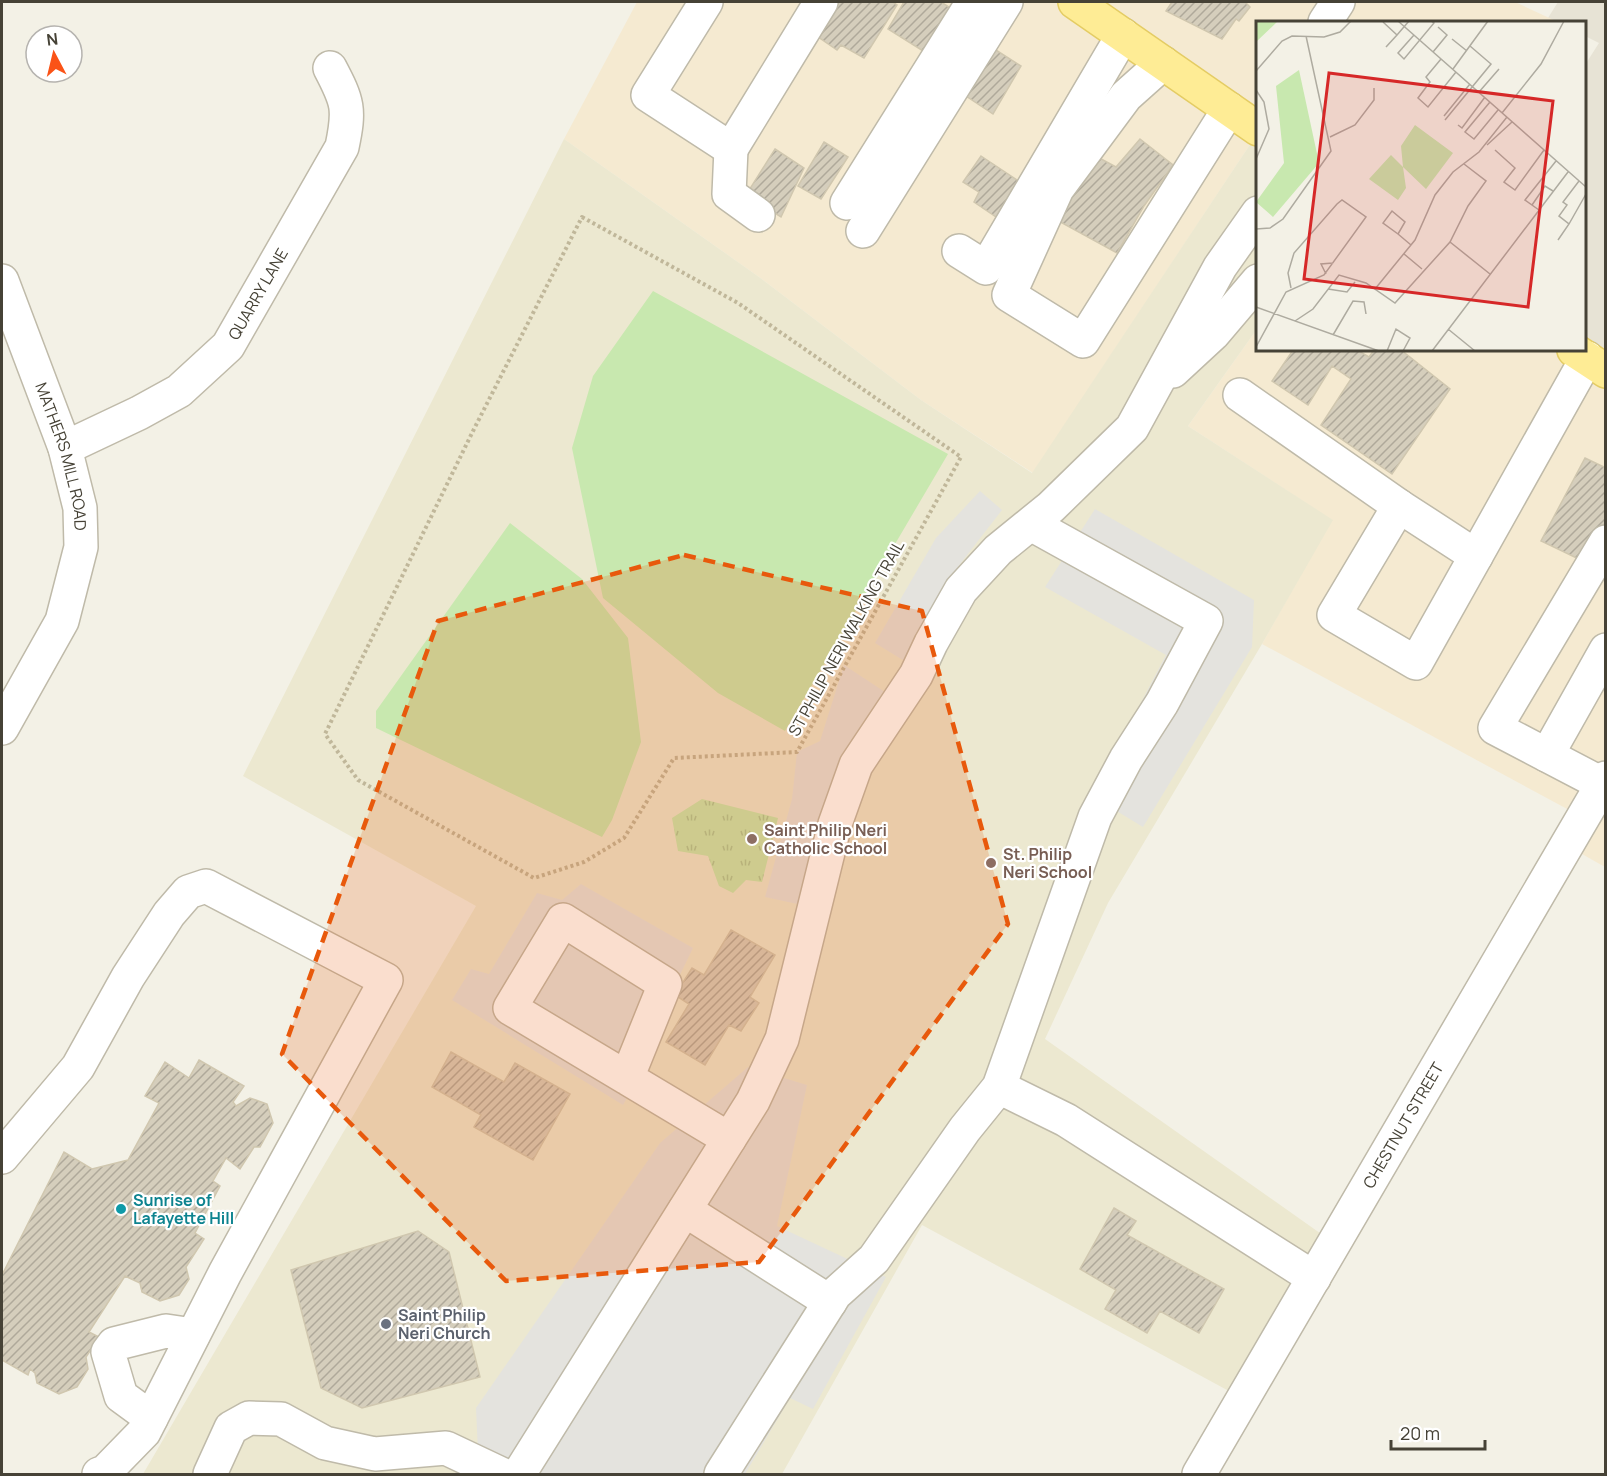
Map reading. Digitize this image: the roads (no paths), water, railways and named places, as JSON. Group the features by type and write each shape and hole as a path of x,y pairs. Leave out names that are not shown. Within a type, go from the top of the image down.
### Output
{"main road":[{"path":"1077,2 1256,128"}],"street":[{"path":"706,2 648,95 731,149"},
{"path":"758,215 729,194 731,149 821,2"},
{"path":"847,203 973,2"},
{"path":"862,231 1006,2"},
{"path":"1326,21 1338,2"},
{"path":"958,251 986,268 1122,35"},
{"path":"1163,63 1126,96 1057,189 1009,295 1083,341 1229,109"},
{"name":"QUARRY LANE","path":"65,448 179,391 228,346 342,147 348,120 344,95 330,68"},
{"path":"519,1474 753,1101 782,1039 835,825 856,765 916,675 961,590 999,550 1051,507 1132,428 1220,267 1256,214"},
{"name":"MATHERS MILL ROAD","path":"2,281 65,448 80,508 81,547 62,621 2,728"},
{"path":"1154,389 1213,334 1256,282"},
{"path":"1400,506 1334,615 1416,663 1589,360"},
{"path":"1240,395 1476,556"},
{"path":"721,1474 835,1294 874,1259 965,1129 999,1087 1095,817 1126,759 1162,703 1206,621 1031,524"},
{"path":"1604,781 1495,728 1605,542"},
{"path":"1547,755 1605,650"},
{"name":"CHESTNUT STREET","path":"1199,1474 1604,781"},
{"path":"2,1158 78,1067 128,977 169,914 188,892 206,886 386,980 225,1272 144,1432 105,1472 99,1474"},
{"path":"627,1078 665,984 563,920 510,1008 627,1078 729,1139"},
{"path":"999,1087 1066,1120 1314,1278"},
{"path":"685,1210 830,1302"},
{"path":"151,1418 121,1396 108,1353 114,1344 166,1331 193,1335"},
{"path":"210,1474 231,1428 249,1418 281,1419 361,1463 375,1454 446,1448 501,1474"}],"place":[{"name":"Saint Philip Neri Catholic School","path":"752,839"},
{"name":"St. Philip Neri School","path":"991,863"},
{"name":"Sunrise of Lafayette Hill","path":"121,1209"},
{"name":"Saint Philip Neri Church","path":"386,1324"}]}
